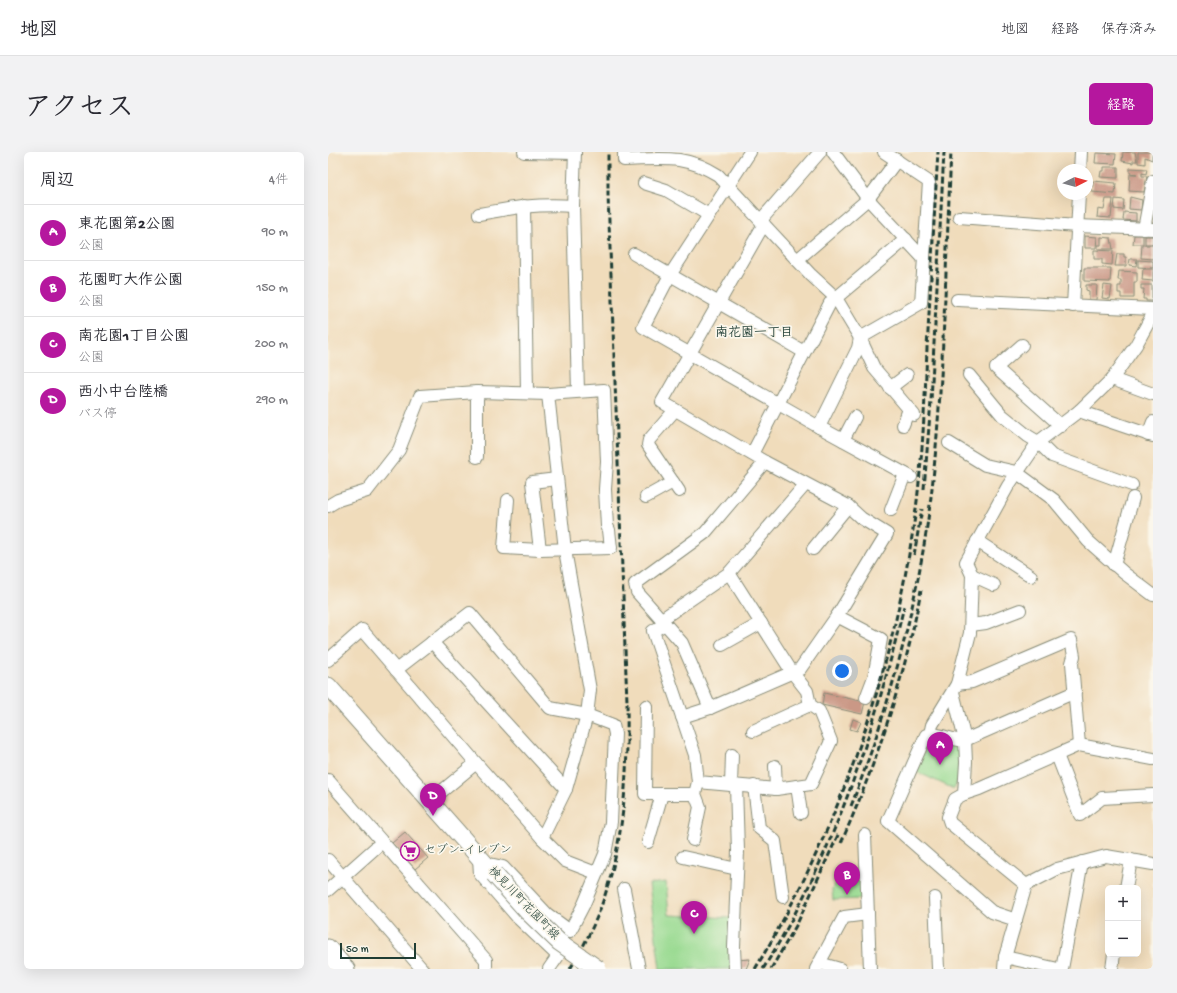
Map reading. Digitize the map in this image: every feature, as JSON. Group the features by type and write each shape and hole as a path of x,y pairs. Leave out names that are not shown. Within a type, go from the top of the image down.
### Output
{"street":[{"path":"524,152 575,152 573,206 578,391"},
{"path":"624,152 624,160 679,159 702,165 718,175 796,260 836,298 860,338 874,368 912,412 903,425"},
{"path":"682,717 710,708 800,669 837,616 887,534 861,518 848,506 765,462 662,402 720,303 762,222 820,152"},
{"path":"833,152 868,199 923,258"},
{"path":"819,427 858,348 860,338 921,303 929,182 884,152"},
{"path":"1080,164 1081,152"},
{"path":"744,154 727,186 670,275 643,327 819,427 908,475 891,510"},
{"path":"796,260 868,199 897,160"},
{"path":"959,217 1077,226 1149,229 1153,181"},
{"path":"644,183 666,190 709,215"},
{"path":"1073,306 1079,200"},
{"path":"479,214 524,206 547,204 573,206"},
{"path":"524,206 527,393"},
{"path":"752,454 830,303 906,239"},
{"path":"634,254 804,352"},
{"path":"957,300 1153,309"},
{"path":"930,734 932,725 955,688 964,661 971,625 972,575 966,562 977,541 1016,472 1038,442 1079,411 1112,378 1136,345 1153,314"},
{"path":"1022,345 996,368 1061,426"},
{"path":"890,388 907,375"},
{"path":"969,375 1002,414 1028,436 1038,442 1052,456 1132,485"},
{"path":"1112,378 1153,394"},
{"path":"328,506 338,500 367,491 399,450 420,396 478,392 548,394 604,390 607,462 605,496 607,526 609,530 611,548 565,550 504,548 508,500"},
{"path":"477,458 478,392"},
{"path":"542,838 566,789 587,716 590,690 565,550 548,394"},
{"path":"646,497 676,486 648,444 649,440 675,410"},
{"path":"1079,411 1151,436 1153,422"},
{"path":"843,440 855,417"},
{"path":"949,443 985,465 1016,472 1061,506 1088,541 1114,565 1153,595"},
{"path":"710,708 682,643 637,592 635,584 705,532 765,462"},
{"path":"540,550 532,482 557,479"},
{"path":"693,840 700,806 695,794 698,782 695,755 653,631 664,621 729,573 805,484"},
{"path":"1114,565 1133,498"},
{"path":"813,549 848,506"},
{"path":"977,541 1031,576"},
{"path":"698,782 776,789 811,784 831,741 819,711 810,705 807,691 792,672 729,573"},
{"path":"972,575 994,585"},
{"path":"971,625 986,623 1020,610"},
{"path":"396,670 470,613 550,708 587,716 613,725 615,734 611,822 605,854 584,904 570,931 546,914 503,867 486,865 480,874 519,919 558,956 549,969"},
{"path":"837,616 882,639 874,676 866,698"},
{"path":"722,645 761,623"},
{"path":"328,660 362,630 542,838 565,861 596,873"},
{"path":"955,688 1071,640 1074,656 1072,663 1079,745"},
{"path":"432,642 566,789"},
{"name":"検見川町花園町線","path":"328,686 528,912 559,942 598,969"},
{"path":"955,688 965,740 966,762 964,794"},
{"path":"1016,920 992,912 888,821 926,735 942,734 957,741 965,740 1075,692"},
{"path":"753,731 810,705"},
{"path":"646,706 645,794 695,794"},
{"path":"1026,885 950,824 948,817 955,799 1079,745 1153,759"},
{"path":"732,754 738,851 734,947 735,969"},
{"path":"1057,755 1080,815 1102,798 1153,795"},
{"path":"430,801 476,763"},
{"path":"775,766 776,789"},
{"path":"328,780 486,960 486,969"},
{"path":"754,786 759,828 774,841 783,897"},
{"path":"796,786 801,813"},
{"path":"648,842 662,794"},
{"path":"865,835 870,969"},
{"path":"328,890 382,842"},
{"path":"1058,969 1005,963 1026,885 1057,869 1106,856 1153,864"},
{"path":"683,857 737,869"},
{"path":"328,860 422,969"},
{"path":"1127,885 1131,860"},
{"path":"1062,969 1082,862"},
{"path":"624,889 639,969"},
{"path":"935,898 938,969"},
{"path":"840,969 817,966 844,917 868,914"},
{"path":"1112,969 1114,957"}],"green space":[{"path":"941,737 954,743 960,756 962,766 960,776 954,789 915,771 929,740"},
{"path":"862,880 862,899 833,900 832,890 835,881"},
{"path":"666,882 669,915 732,918 732,969 660,969 649,884"}],"building":[{"path":"1123,152 1135,152 1137,161 1133,161 1133,163 1122,161"},
{"path":"1138,152 1152,152 1152,160 1145,157 1145,164 1138,163"},
{"path":"1096,153 1116,154 1115,164 1095,163"},
{"path":"1104,167 1118,167 1118,178 1100,177 1101,171 1104,171"},
{"path":"1130,168 1147,169 1146,174 1142,173 1142,176 1147,176 1144,192 1129,191 1130,174 1137,174 1130,173"},
{"path":"1093,181 1116,183 1115,194 1093,192"},
{"path":"1130,197 1142,200 1141,210 1129,209"},
{"path":"1106,199 1113,199 1111,218 1097,217 1098,209 1104,210"},
{"path":"1115,199 1124,200 1123,210 1114,209"},
{"path":"1124,212 1136,213 1136,221 1123,220"},
{"path":"1134,235 1143,235 1143,244 1133,244"},
{"path":"1085,236 1097,237 1096,248 1085,248"},
{"path":"1145,236 1153,236 1153,244 1145,244"},
{"path":"1101,237 1111,238 1113,249 1098,249 1098,245 1101,245"},
{"path":"1142,245 1153,245 1153,259 1141,258"},
{"path":"1094,250 1113,251 1112,265 1102,264 1102,259 1094,259"},
{"path":"1117,254 1124,254 1124,257 1126,257 1126,266 1115,266"},
{"path":"1130,259 1137,259 1136,266 1129,265"},
{"path":"1138,260 1153,261 1153,268 1138,267"},
{"path":"1084,268 1111,268 1110,282 1084,281"},
{"path":"1143,269 1153,269 1153,281 1142,280"},
{"path":"1119,271 1137,272 1137,282 1134,282 1134,298 1121,298 1121,293 1118,293 1118,286 1121,286 1121,280 1118,280"},
{"path":"1086,285 1097,285 1096,300 1089,300 1089,291 1086,290"},
{"path":"1104,285 1112,286 1110,299 1102,298"},
{"path":"1141,285 1152,285 1152,301 1146,301 1146,299 1143,299 1144,289 1141,289"},
{"path":"824,693 865,702 862,714 822,705"},
{"path":"853,719 861,722 857,731 850,729"},
{"name":"セブン-イレブン","path":"405,832 428,858 415,869 392,843"},
{"path":"750,959 746,969 738,969 737,960"}],"railway":[{"path":"570,969 593,927 608,886 620,834 627,755 627,702 608,195 608,152"},
{"path":"755,969 786,915 814,859 839,802 860,744 879,684 895,624 908,563 919,482 924,424 938,152"},
{"path":"924,489 931,401 944,152"},
{"path":"851,806 866,766 893,683 914,598 929,512 940,390 951,152"},
{"path":"914,555 922,509"},
{"path":"841,843 866,782 888,719 907,655 921,590"},
{"path":"763,969 788,926 810,883 848,793 865,747 879,701 904,606"},
{"path":"771,969 797,924 839,833"}],"place":[{"name":"東花園第2公園","path":"940,765"},
{"name":"西小中台陸橋","path":"433,816"},
{"name":"セブン-イレブン","path":"410,851"},
{"name":"花園町大作公園","path":"847,895"},
{"name":"南花園1丁目公園","path":"694,934"}],"district":[{"name":"南花園一丁目","path":"754,333"}]}
